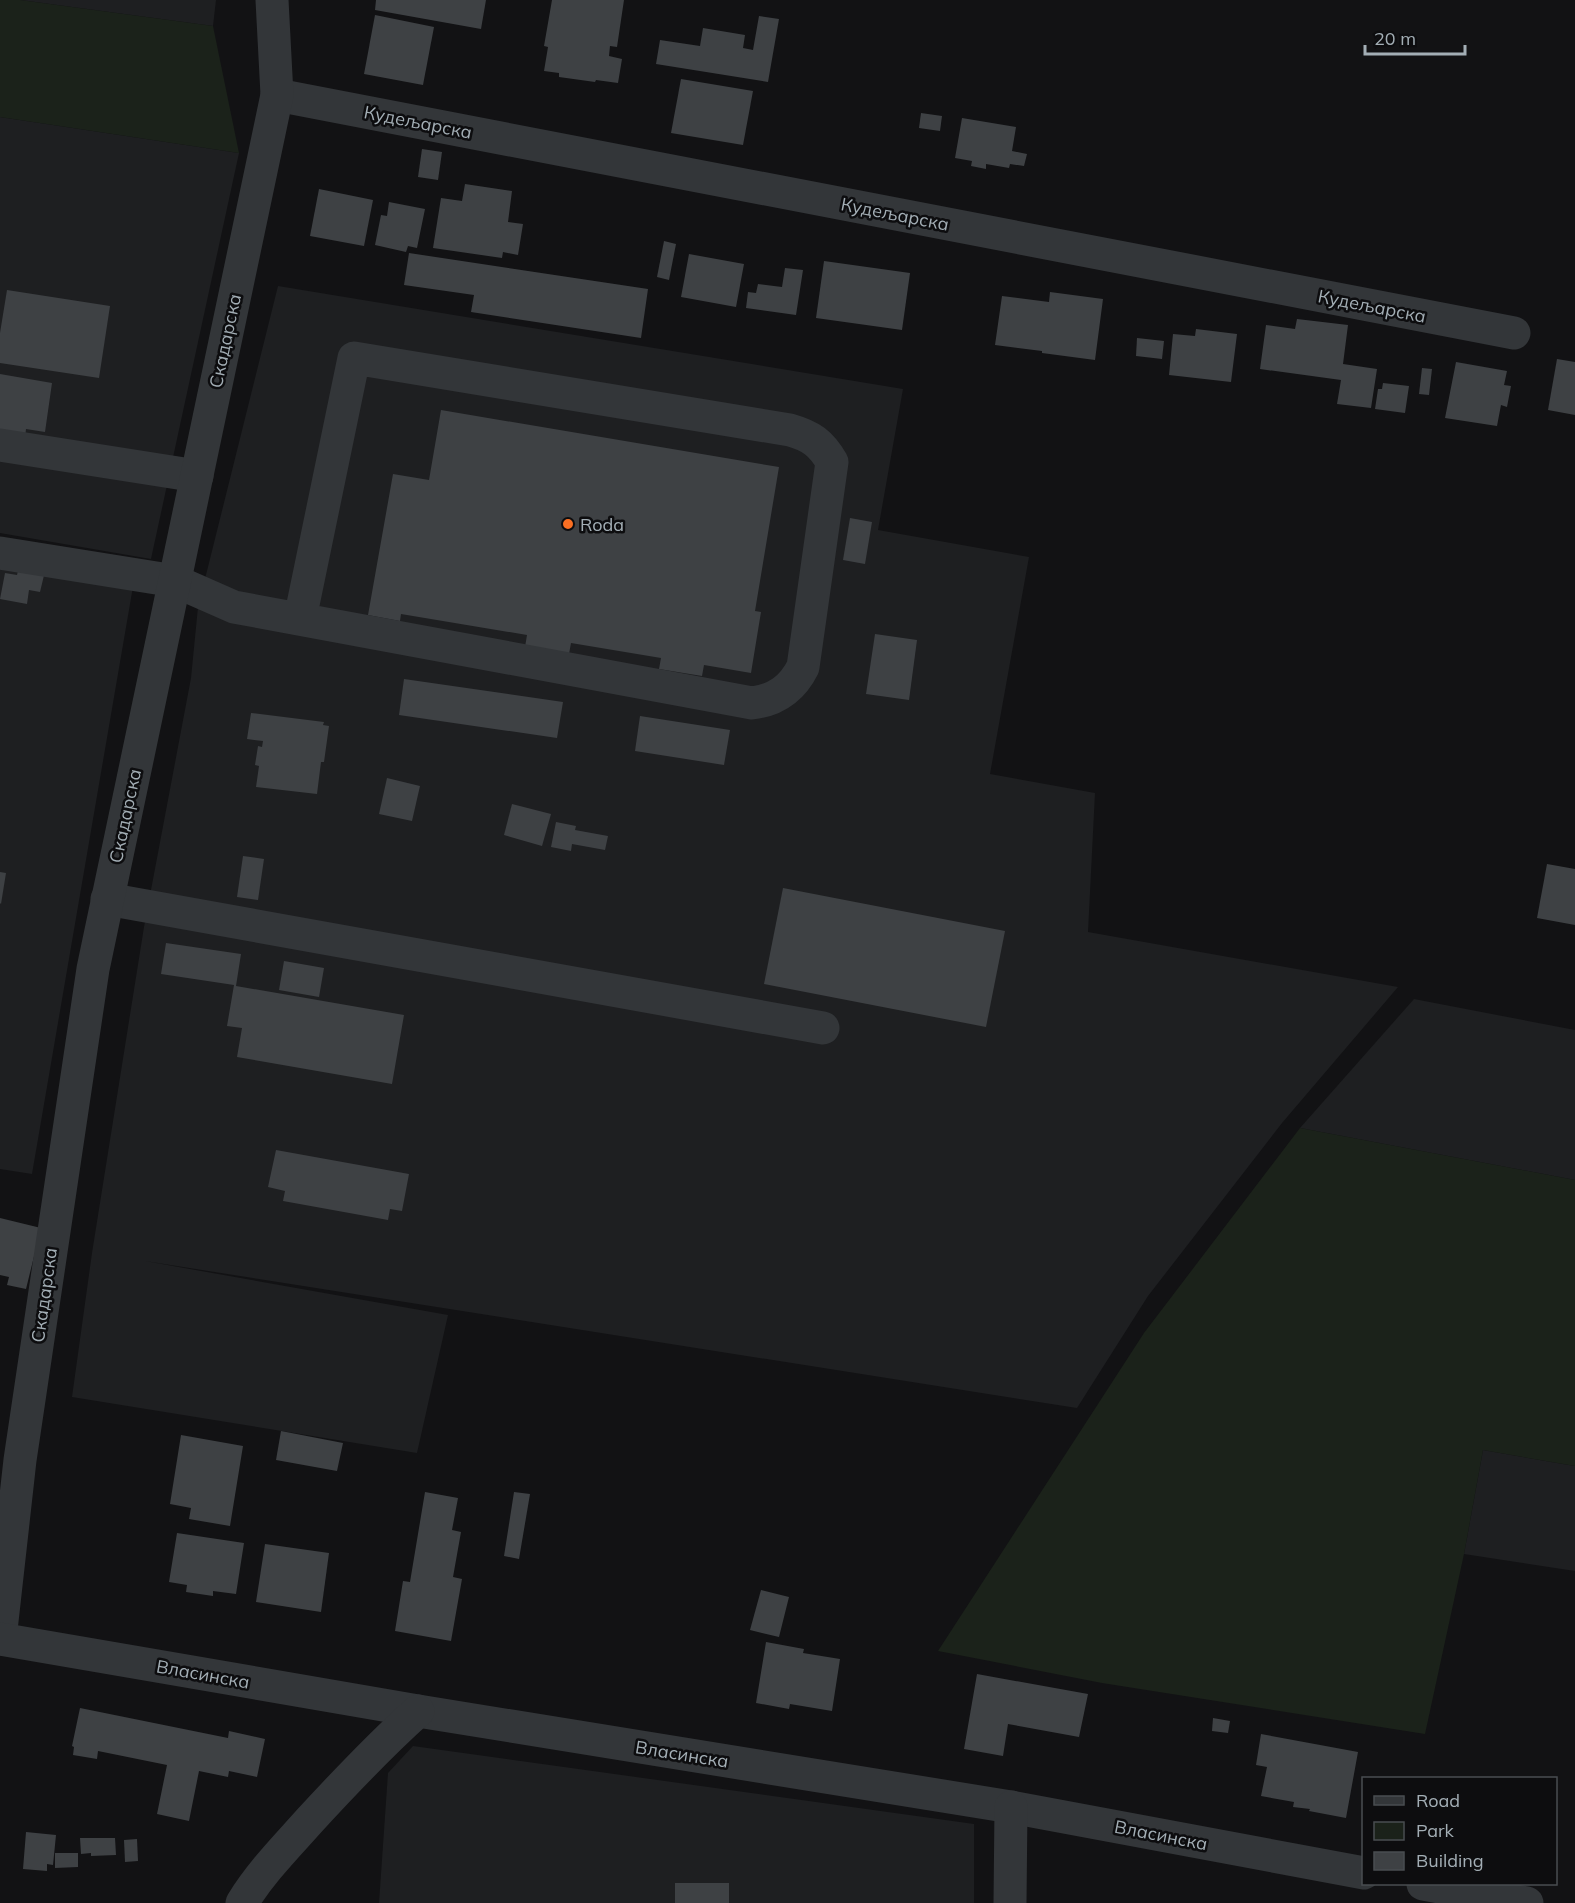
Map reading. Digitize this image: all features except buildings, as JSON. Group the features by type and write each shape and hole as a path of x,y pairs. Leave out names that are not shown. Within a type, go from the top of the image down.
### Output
{"street":[{"name":"Скадарска","path":"0,1639 10,1457 93,969 277,94 272,0"},
{"name":"Кудељарска","path":"277,94 1514,333"},
{"path":"0,553 175,581 234,607 752,703 778,696 797,679 803,667 832,462 824,449 813,439 790,430 354,358 300,619"},
{"path":"0,445 197,476"},
{"path":"107,899 823,1028"},
{"name":"Власинска","path":"0,1639 418,1711 1011,1807 1362,1872"},
{"path":"242,1903 256,1881 286,1847 379,1746 418,1711"},
{"path":"1010,1903 1011,1807"},
{"path":"1428,1885 1527,1903"}],"shaded area":[{"path":"20,0 216,0 213,26"},
{"path":"0,117 239,153 151,559 0,533"},
{"path":"278,286 903,389 878,530 1029,557 990,774 1095,793 1088,932 1398,987 1282,1123 1148,1296 1077,1408 145,1261 448,1315 417,1453 72,1397 92,1253 144,927 191,678 198,607"},
{"path":"0,552 135,575 32,1174 0,1169"},
{"path":"1414,999 1575,1030 1575,1180 1300,1128"},
{"path":"1483,1450 1575,1466 1575,1571 1464,1554"},
{"path":"413,1746 974,1824 974,1903 379,1903 388,1773"}],"green space":[{"path":"0,0 20,0 213,26 239,153 0,117"},
{"path":"1300,1128 1575,1180 1575,1466 1483,1450 1464,1554 1425,1734 1102,1683 938,1651 1144,1333"}],"place":[{"name":"Roda","path":"568,524"}]}
